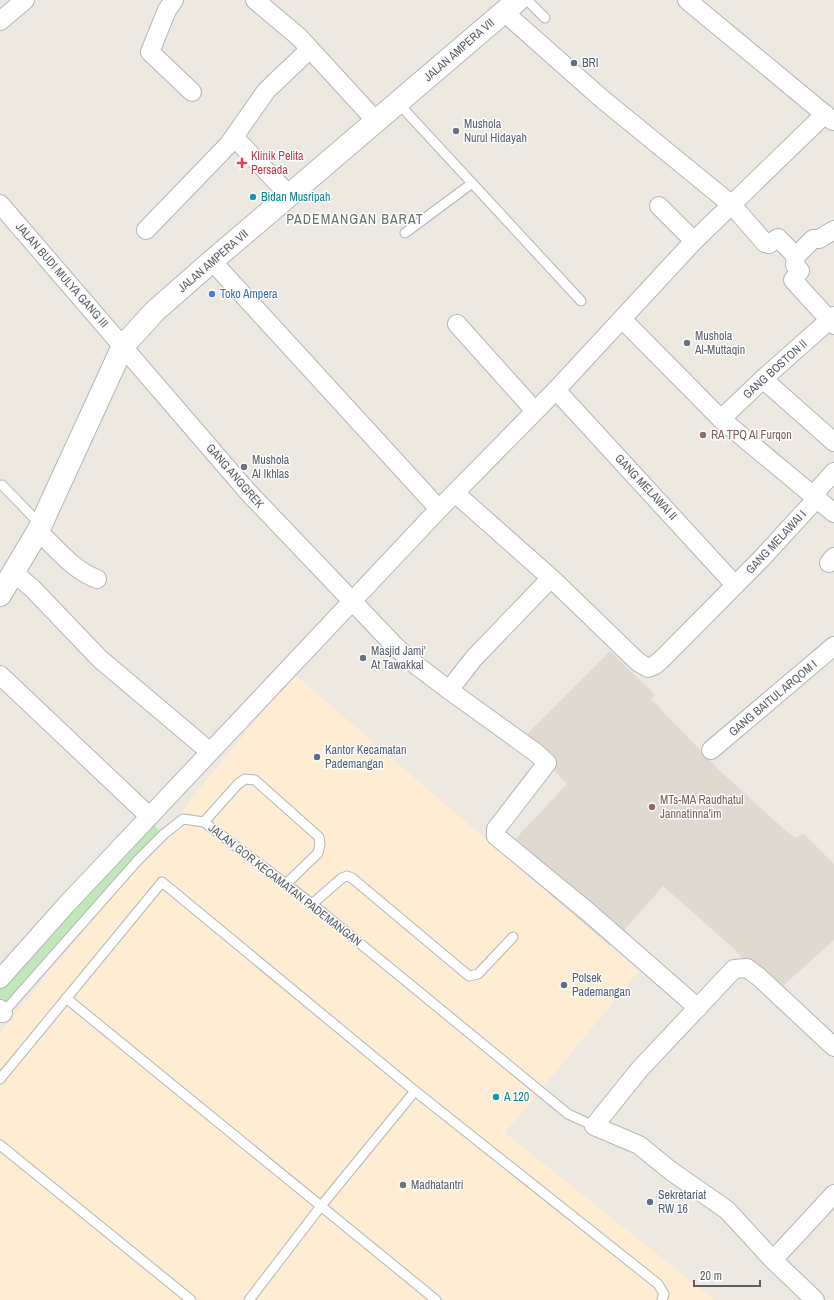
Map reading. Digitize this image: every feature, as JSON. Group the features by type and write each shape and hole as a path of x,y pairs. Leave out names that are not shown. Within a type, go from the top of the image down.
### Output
{"street":[{"path":"0,22 25,0"},
{"path":"174,0 167,10 150,52 192,92"},
{"path":"255,0 310,49 376,121"},
{"path":"0,979 66,905 209,751 439,509 556,390 694,241 732,205 830,118 687,0"},
{"path":"513,4 601,98 732,205 767,245 778,238 796,256"},
{"name":"JALAN AMPERA VII","path":"0,595 40,528 123,346 155,311 212,261 513,4"},
{"path":"146,230 234,137 266,91 310,49"},
{"path":"234,137 288,195"},
{"path":"659,206 694,241"},
{"name":"JALAN BUDI MULYA GANG III","path":"2,209 123,346"},
{"path":"832,320 793,280 800,271 794,265 796,256 813,239 819,240 834,230"},
{"path":"212,261 439,509"},
{"path":"622,319 721,419 834,513"},
{"name":"GANG BOSTON II","path":"721,419 763,379 832,320"},
{"path":"458,324 535,411"},
{"name":"GANG ANGGREK","path":"123,346 248,492 352,602 368,616 416,666 535,752 546,763 496,830 496,836 587,911 698,1008"},
{"path":"763,379 834,442"},
{"name":"GANG MELAWAI II","path":"556,390 735,584"},
{"name":"GANG MELAWAI I","path":"551,578 638,662 648,668 655,665 735,584 815,497 834,472"},
{"path":"448,690 474,658 551,578 455,493"},
{"path":"40,528 74,566 86,575 97,579"},
{"path":"14,573 32,588 100,659 209,751"},
{"name":"GANG BAITUL ARQOM I","path":"711,750 834,646"},
{"path":"0,675 149,816"},
{"path":"815,1300 773,1260 727,1210 671,1171 639,1145 594,1126 639,1070 698,1008 723,978 734,969 747,968 834,1047"},
{"path":"773,1260 834,1194"}],"lane":[{"path":"513,4 546,18"},
{"path":"398,103 471,184 581,301"},
{"path":"406,234 471,184"},
{"path":"2,485 40,528"},
{"path":"204,822 238,784 245,779 255,780 319,837 320,844 318,853 286,884"},
{"name":"JALAN GOR KECAMATAN PADEMANGAN","path":"1,1012 138,860 164,834 183,819 204,822 312,904 568,1114 594,1126"},
{"path":"312,904 342,878 347,876 352,878 469,976 478,974 513,937"},
{"path":"0,1079 162,882 415,1091 658,1284 664,1294 662,1300"},
{"path":"66,998 436,1300"},
{"path":"248,1300 321,1206 415,1091"},
{"path":"0,1145 191,1300"}],"shaded area":[{"name":"MTs-MA Raudhatul Jannatinna'im","path":"610,651 655,695 651,699 719,770 786,831 796,838 804,834 834,864 834,940 774,994 733,948 663,886 610,946 502,853 567,784 523,738"},
{"path":"294,674 639,971 505,1133 715,1300 0,1300 0,1032"}],"green space":[{"path":"149,820 162,833 0,1017 0,979"}],"place":[{"name":"BRI","path":"574,63"},
{"name":"Mushola Nurul Hidayah","path":"456,131"},
{"name":"Klinik Pelita Persada","path":"242,163"},
{"name":"Bidan Musripah","path":"253,197"},
{"name":"Toko Ampera","path":"212,294"},
{"name":"Mushola Al-Muttaqin","path":"687,343"},
{"name":"RA TPQ Al Furqon","path":"703,435"},
{"name":"Mushola Al Ikhlas","path":"244,467"},
{"name":"Masjid Jami' At Tawakkal","path":"363,658"},
{"name":"Kantor Kecamatan Pademangan","path":"317,757"},
{"name":"MTs-MA Raudhatul Jannatinna'im","path":"652,807"},
{"name":"Polsek Pademangan","path":"564,985"},
{"name":"A 120","path":"496,1097"},
{"name":"Madhatantri","path":"403,1185"},
{"name":"Sekretariat RW 16","path":"650,1202"}],"district":[{"name":"PADEMANGAN BARAT","path":"355,219"}]}
